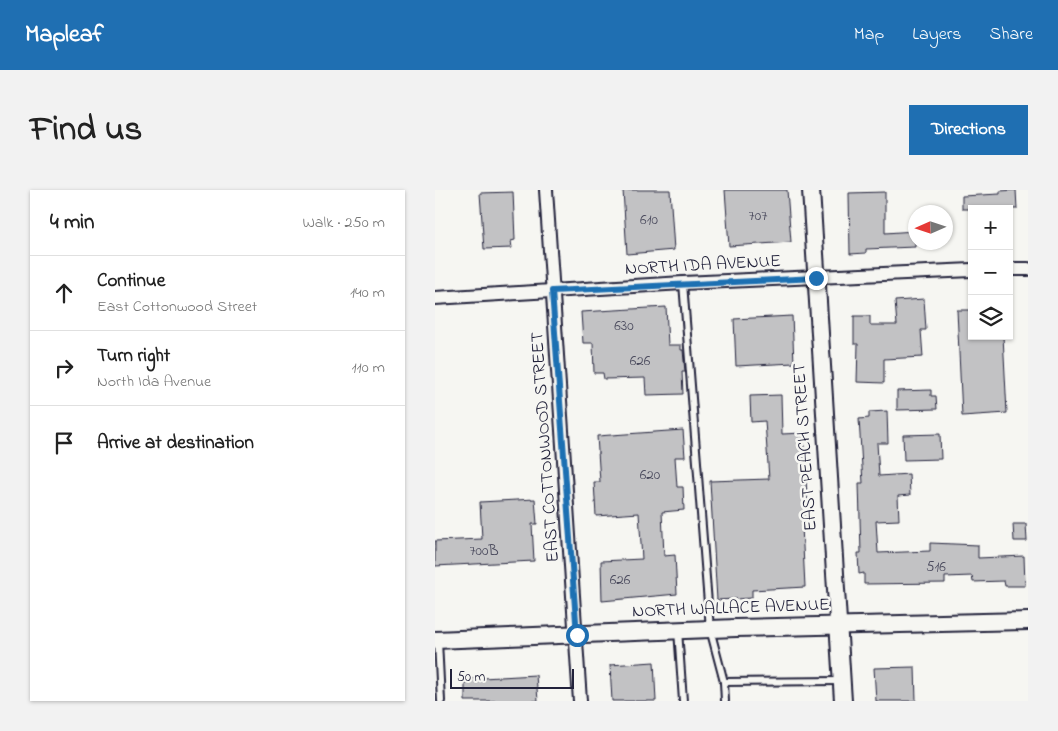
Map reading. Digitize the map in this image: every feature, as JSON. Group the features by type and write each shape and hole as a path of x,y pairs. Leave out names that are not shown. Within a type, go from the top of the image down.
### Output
{"street":[{"name":"EAST COTTONWOOD STREET","path":"547,190 552,291 577,635 580,701"},
{"name":"EAST PEACH STREET","path":"811,190 843,701"},
{"path":"1013,269 1028,269"},
{"name":"NORTH IDA AVENUE","path":"435,298 683,283 968,270"},
{"name":"NORTH WALLACE AVENUE","path":"436,640 678,630 1028,620"}],"lane":[{"path":"683,283 710,629 724,682 725,701"},
{"path":"678,630 683,701"},
{"path":"436,640 441,701"},
{"path":"724,682 841,681"}],"building":[{"path":"623,190 670,190 674,250 627,254"},
{"path":"725,190 787,190 791,242 729,246"},
{"path":"1016,190 1017,209 1013,209 1013,205 968,205 968,209 962,209 962,196 1000,194 1000,191"},
{"path":"513,192 515,240 511,241 512,248 484,249 480,193"},
{"path":"885,192 885,233 908,231 908,247 866,249 866,253 850,254 849,193"},
{"path":"924,299 926,330 921,330 923,357 884,359 884,383 857,382 858,344 854,344 854,316 870,316 870,325 897,325 895,301"},
{"path":"666,307 668,345 681,345 681,350 683,350 685,372 682,372 683,394 646,395 645,378 604,379 603,373 594,373 593,343 583,343 581,312"},
{"path":"957,310 968,310 968,340 1003,340 1007,413 962,416"},
{"path":"792,316 794,363 736,366 734,319"},
{"path":"931,390 931,396 936,396 937,409 897,410 897,391"},
{"path":"781,395 782,434 803,433 809,525 802,526 805,587 752,590 752,598 717,600 710,481 769,479 765,421 751,422 750,396"},
{"path":"887,411 888,443 877,443 879,476 909,474 910,495 898,496 899,520 876,521 878,553 930,551 930,543 978,545 978,558 1024,556 1025,586 1005,586 1004,581 973,582 972,576 945,577 945,583 864,584 864,573 859,574 858,553 861,553 859,483 863,483 859,419 869,418 869,412"},
{"path":"683,430 685,457 675,457 677,487 683,487 684,510 662,512 664,556 675,555 677,594 602,601 601,561 642,559 639,513 596,516 594,482 600,482 597,436"},
{"path":"940,434 941,459 904,460 903,435"},
{"path":"535,499 537,524 532,524 534,561 435,566 435,541 482,539 480,502"},
{"path":"1013,524 1026,524 1027,541 1014,541"},
{"path":"654,662 656,701 612,701 610,665"},
{"path":"915,667 916,701 876,701 874,668"},
{"path":"536,675 538,701 465,701 465,679"}],"route":[{"path":"577,635 552,291 683,283 816,278"}]}
